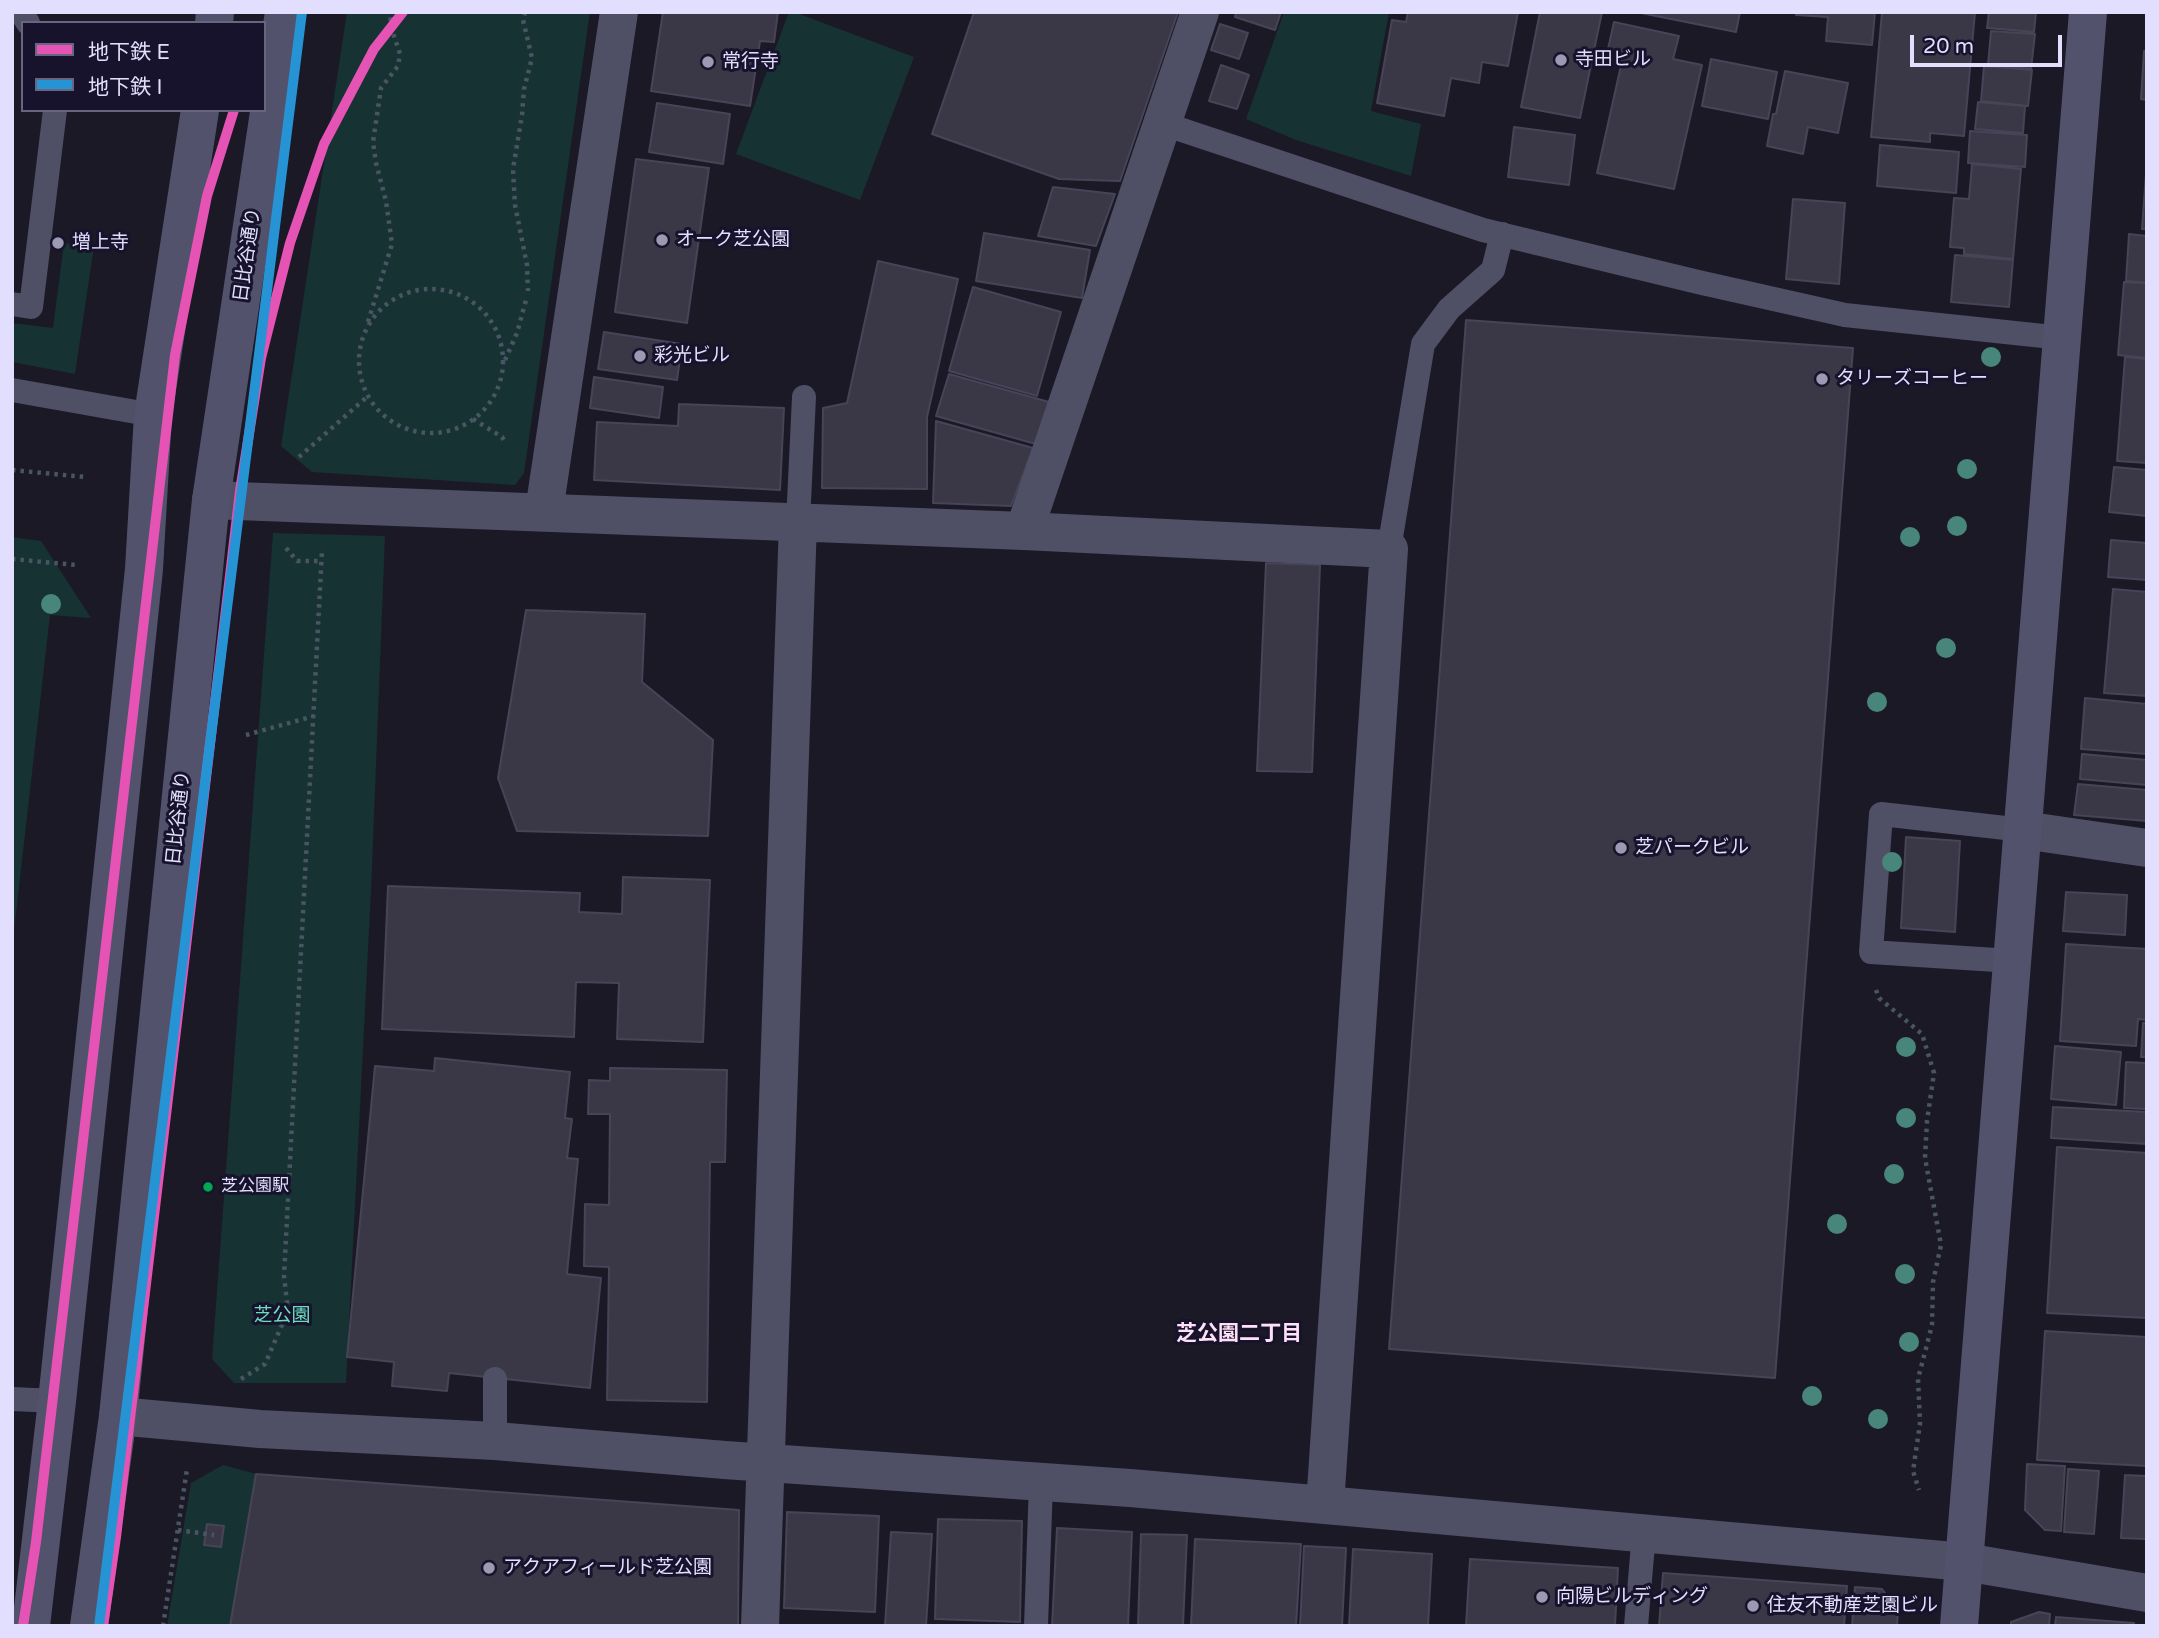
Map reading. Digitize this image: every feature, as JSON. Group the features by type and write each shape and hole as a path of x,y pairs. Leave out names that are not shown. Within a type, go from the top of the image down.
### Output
{"main road":[{"name":"日比谷通り","path":"89,1626 118,1416 211,500 284,12"},
{"path":"1959,1626 2088,12"},
{"path":"31,1626 144,569 153,415 200,112"}],"street":[{"path":"544,512 619,12"},
{"path":"1024,531 1200,12"},
{"path":"211,500 1024,531 1390,549 1325,1505"},
{"path":"760,1626 798,522"},
{"path":"2023,830 2147,848"},
{"path":"118,1416 233,1427 495,1441 1130,1488 1965,1562 2147,1592"}],"lane":[{"path":"12,304 31,307 55,112"},
{"path":"1161,123 1483,230 1845,315 2062,338"},
{"path":"1390,549 1423,344 1449,309 1493,271 1502,234"},
{"path":"12,390 153,415"},
{"path":"798,522 804,397"},
{"path":"2012,961 1871,952 1881,814 2023,830"},
{"path":"495,1379 495,1441"},
{"path":"12,1399 57,1401"},
{"path":"1036,1626 1041,1483"},
{"path":"1636,1626 1644,1533"}],"path":[{"path":"366,329 387,303 407,293 444,290 468,299 483,311 495,329 503,351 498,388 484,410 473,419 450,431 417,432 400,426 377,410 360,380 360,344 392,244 373,142 381,88 398,66 400,54 390,16 392,12"},
{"path":"503,363 517,333 528,294 527,265 515,205 513,169 523,115 524,89 532,58 523,20 525,12"},
{"path":"297,459 368,396"},
{"path":"12,470 85,477"},
{"path":"234,1383 265,1364 288,1311 284,1276 323,548"},
{"path":"12,559 76,565"},
{"path":"247,735 314,716"},
{"path":"1871,952 1869,968 1879,998 1922,1034 1934,1073 1925,1158 1941,1245 1933,1282 1932,1325 1918,1379 1920,1423 1913,1471 1919,1490"},
{"path":"163,1626 188,1466"},
{"path":"178,1530 214,1535"}],"green space":[{"path":"347,12 590,12 524,473 515,485 312,472 281,446"},
{"path":"789,12 914,57 860,200 736,154"},
{"path":"1284,12 1389,12 1371,111 1421,124 1411,176 1296,140 1246,119"},
{"path":"64,243 94,246 75,374 12,362 12,323 53,328"},
{"name":"芝公園","path":"273,533 385,536 371,891 346,1383 234,1383 212,1359"},
{"path":"12,537 41,541 91,618 50,615 12,948"},
{"path":"223,1465 256,1474 235,1626 167,1626 191,1483"}],"building":[{"path":"663,12 778,12 774,42 760,41 750,106 651,91"},
{"path":"974,12 1178,12 1120,181 1059,179 932,134"},
{"path":"1236,12 1281,12 1275,30 1235,17"},
{"path":"1408,12 1518,12 1508,66 1482,62 1479,83 1451,78 1444,116 1377,103 1392,20 1406,22"},
{"name":"寺田ビル","path":"1540,12 1602,12 1580,118 1521,107"},
{"path":"1636,12 1740,12 1736,32"},
{"path":"1796,12 1875,12 1872,45 1826,41 1828,17 1796,15"},
{"path":"1882,12 1975,12 1964,136 1930,133 1930,142 1871,137"},
{"path":"1989,12 2036,12 2034,32 1987,28"},
{"path":"1614,22 1679,36 1673,59 1702,65 1674,189 1597,173 1624,52 1608,49"},
{"path":"1220,24 1248,33 1239,59 1211,50"},
{"path":"1991,31 2035,34 2031,69 1988,65"},
{"path":"2144,51 2147,51 2147,100 2141,99"},
{"path":"1711,59 1777,72 1768,119 1702,106"},
{"path":"1221,65 1249,75 1237,109 1209,101"},
{"path":"1984,66 2032,70 2028,106 1981,101"},
{"path":"1785,71 1848,83 1838,133 1808,127 1803,154 1767,146"},
{"path":"1978,102 2025,106 2023,133 1975,129"},
{"path":"657,103 730,114 723,164 649,152"},
{"path":"1514,127 1575,135 1569,185 1508,177"},
{"path":"1970,131 2027,135 2025,167 1968,163"},
{"path":"1880,145 1959,152 1956,193 1877,186"},
{"name":"オーク芝公園","path":"636,159 709,168 687,323 615,312"},
{"path":"2147,160 2147,229 2142,229"},
{"path":"1972,164 2021,169 2013,259 1964,254 1964,248 1950,247 1954,198 1969,199"},
{"path":"1053,187 1115,194 1096,246 1038,236"},
{"path":"1793,199 1845,203 1839,284 1786,279"},
{"path":"984,233 1090,250 1082,298 976,281"},
{"path":"2129,234 2147,236 2147,283 2126,281"},
{"path":"1955,255 2013,260 2009,307 1951,302"},
{"path":"878,261 958,279 927,417 927,489 822,488 823,408 847,403"},
{"path":"2124,282 2147,283 2147,358 2118,355"},
{"path":"973,287 1061,312 1037,396 949,371"},
{"name":"芝パークビル","path":"1466,320 1853,348 1775,1378 1389,1349"},
{"name":"彩光ビル","path":"604,332 682,344 677,380 598,369"},
{"path":"2125,357 2147,359 2147,463 2117,461"},
{"path":"949,374 1049,402 1036,444 936,416"},
{"path":"594,377 663,387 659,418 590,408"},
{"path":"679,404 784,408 780,490 594,480 597,422 678,426"},
{"path":"936,421 1033,448 1011,506 933,503"},
{"path":"2114,467 2147,470 2147,516 2109,512"},
{"path":"2111,540 2147,543 2147,580 2108,577"},
{"path":"1266,563 1320,565 1312,772 1257,771"},
{"path":"2113,589 2147,592 2147,696 2104,693"},
{"path":"526,610 645,614 642,682 713,740 708,836 517,831 498,778"},
{"path":"2085,698 2147,704 2147,754 2081,749"},
{"path":"2082,754 2147,760 2147,785 2080,779"},
{"path":"2078,784 2147,790 2147,821 2074,815"},
{"path":"1906,837 1960,841 1955,932 1901,928"},
{"path":"623,877 710,880 703,1042 617,1039 619,983 576,982 574,1037 382,1029 388,886 580,893 579,912 622,914"},
{"path":"2066,892 2127,895 2125,935 2063,931"},
{"path":"2066,944 2147,949 2147,1020 2138,1019 2136,1046 2060,1041"},
{"path":"2143,1023 2147,1023 2147,1057 2141,1057"},
{"path":"2055,1046 2121,1052 2116,1105 2051,1099"},
{"path":"435,1058 570,1072 565,1118 572,1119 567,1158 578,1159 567,1274 601,1278 590,1388 449,1373 447,1391 392,1386 394,1362 347,1357 375,1066 434,1071"},
{"path":"2126,1062 2147,1063 2147,1109 2124,1108"},
{"path":"610,1068 727,1070 725,1162 710,1162 707,1402 607,1400 609,1267 584,1266 585,1204 609,1205 610,1114 588,1114 589,1080 610,1081"},
{"path":"2053,1107 2147,1112 2147,1144 2051,1138"},
{"path":"2057,1147 2147,1153 2147,1318 2047,1313"},
{"path":"2045,1331 2147,1337 2147,1466 2037,1460"},
{"path":"2027,1464 2065,1466 2061,1531 2045,1530 2025,1510"},
{"path":"2068,1469 2099,1471 2094,1534 2064,1532"},
{"name":"アクアフィールド芝公園","path":"256,1474 739,1510 738,1626 230,1626"},
{"path":"2125,1475 2147,1476 2146,1539 2121,1538"},
{"path":"787,1512 879,1516 875,1612 784,1608"},
{"path":"938,1519 1022,1521 1020,1622 935,1619"},
{"path":"207,1524 224,1526 221,1547 204,1545"},
{"path":"1057,1528 1132,1532 1128,1626 1052,1626"},
{"path":"891,1532 932,1534 926,1626 885,1626"},
{"path":"1141,1534 1187,1535 1183,1626 1138,1626"},
{"path":"1195,1539 1301,1544 1296,1626 1191,1626"},
{"path":"1304,1546 1346,1548 1342,1626 1300,1626"},
{"path":"1353,1549 1432,1554 1428,1626 1349,1626"},
{"name":"向陽ビルディング","path":"1470,1559 1618,1568 1615,1626 1466,1626"},
{"name":"住友不動産芝園ビル","path":"1663,1573 1847,1586 1844,1626 1659,1626"},
{"path":"1855,1587 1882,1589 1898,1610 1897,1626 1852,1626"},
{"path":"2039,1612 2050,1614 2049,1626 2011,1626 2011,1622"},
{"path":"2056,1617 2134,1623 2134,1626 2055,1626"}],"metro line":[{"name":"I","path":"99,1626 302,12"},
{"name":"E","path":"103,1626 116,1537 240,491 261,358 290,243 324,144 374,49 403,12"},
{"name":"E","path":"23,1626 36,1542 175,355 207,196 233,112"}],"place":[{"name":"寺田ビル","path":"1561,60"},
{"name":"常行寺","path":"708,62"},
{"name":"オーク芝公園","path":"662,240"},
{"name":"増上寺","path":"58,243"},
{"name":"彩光ビル","path":"640,356"},
{"name":"タリーズコーヒー","path":"1822,379"},
{"name":"芝パークビル","path":"1621,848"},
{"name":"芝公園駅","path":"208,1187"},
{"name":"アクアフィールド芝公園","path":"489,1568"},
{"name":"向陽ビルディング","path":"1542,1597"},
{"name":"住友不動産芝園ビル","path":"1753,1606"}],"district":[{"name":"芝公園二丁目","path":"1239,1334"}]}
